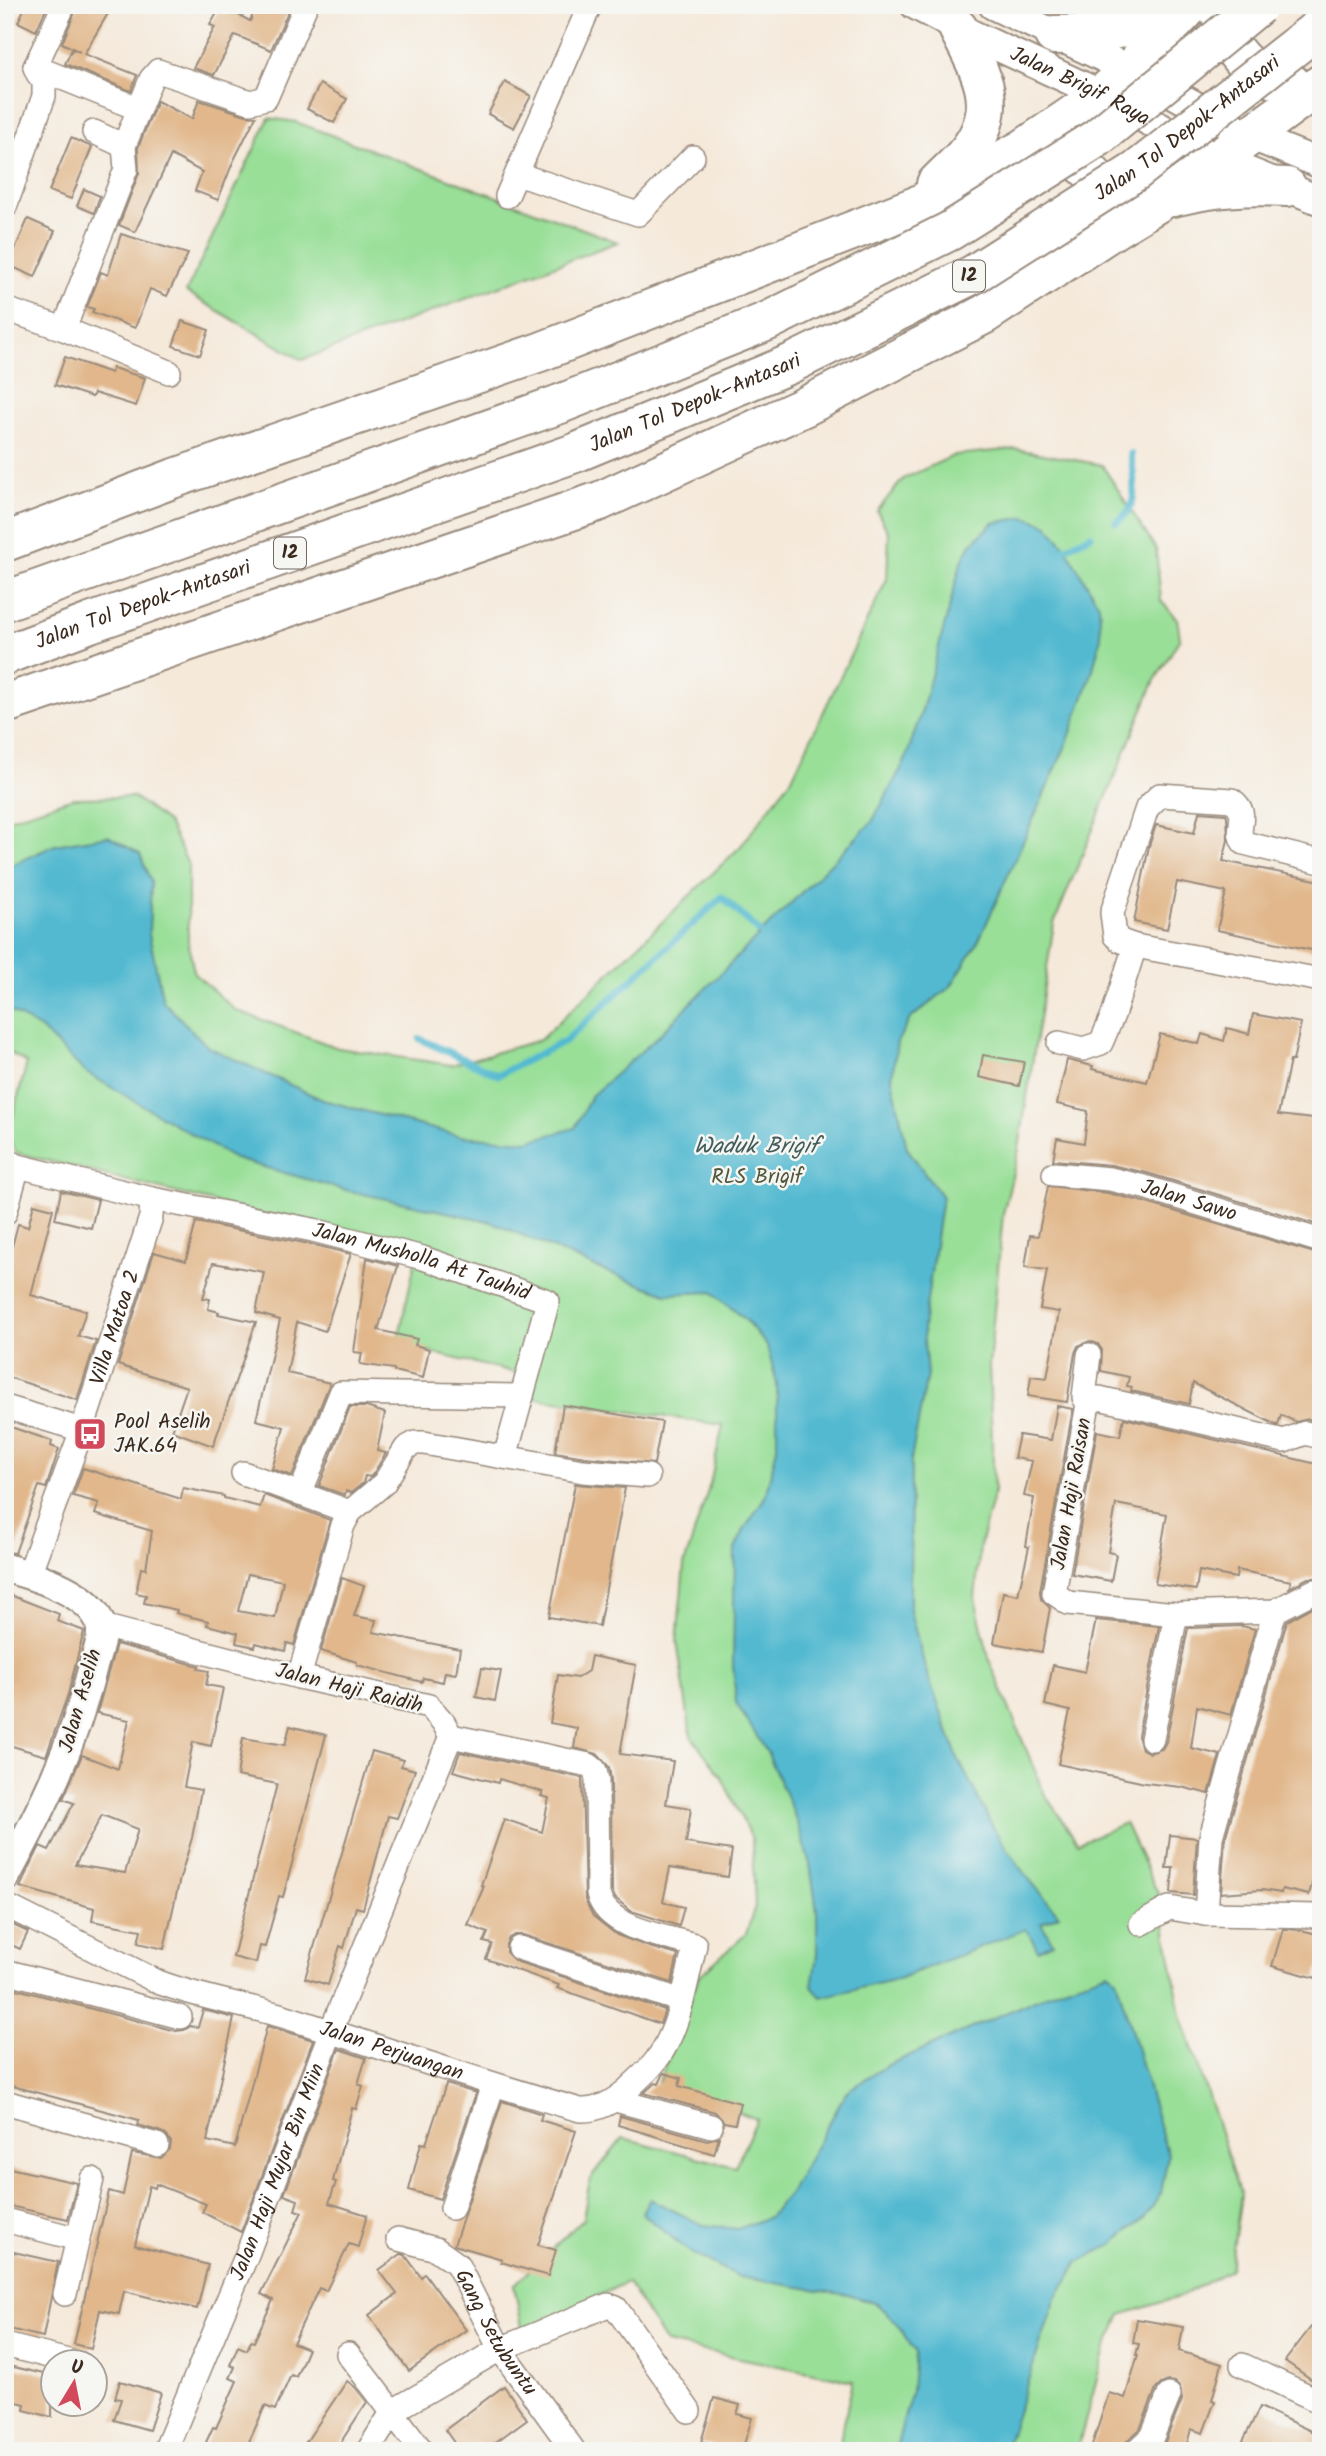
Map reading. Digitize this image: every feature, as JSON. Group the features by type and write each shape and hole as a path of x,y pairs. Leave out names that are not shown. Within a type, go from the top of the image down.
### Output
{"highway":[{"path":"1054,35 1109,31 1189,5"},
{"path":"5,542 172,479 540,352 916,206 1023,149 1102,95 1130,70 1189,5"},
{"path":"1219,5 1222,28 1234,51 1251,69 1274,80 1300,85 1321,83"},
{"name":"12","path":"5,601 560,404 768,321 950,231 1097,138 1259,5"},
{"name":"Jalan Tol Depok–Antasari","path":"5,655 575,453 790,364 974,274 1136,172 1321,26"},
{"path":"916,206 973,145 986,117 988,102 983,82 958,28"},
{"path":"5,704 600,501 804,407 985,314 1164,199 1321,83"},
{"path":"1023,149 1046,149 1068,156 1087,168 1102,185 1112,205 1116,228"},
{"path":"1164,199 1205,189 1239,185 1304,194"}],"street":[{"path":"5,207 44,96 44,80 35,67 64,5"},
{"path":"64,328 126,169 124,146 151,79 158,71 250,102 266,98 306,5"},
{"path":"507,196 590,5"},
{"name":"Jalan Brigif Raya","path":"915,5 1102,95 1217,159 1304,194"},
{"name":"Jalan Brigif Raya","path":"993,5 1130,70 1249,135 1321,164"},
{"path":"35,67 139,108"},
{"path":"94,132 124,146"},
{"path":"517,174 638,215 693,157"},
{"path":"5,309 64,328 169,372"},
{"path":"1321,862 1244,844 1240,838 1242,813 1232,800 1160,795 1147,808 1112,913 1115,936 1135,946 1321,981"},
{"path":"1059,1043 1083,1049 1101,1043 1135,946"},
{"path":"5,1213 12,1163 152,1199"},
{"name":"Jalan Sawo","path":"1054,1174 1110,1179 1144,1187 1321,1241"},
{"name":"Jalan Musholla At Tauhid","path":"152,1199 313,1230 423,1258 548,1301 505,1457"},
{"name":"Villa Matoa 2","path":"17,1571 82,1430 151,1217 152,1199"},
{"path":"1088,1404 1084,1397 1089,1355"},
{"path":"300,1494 341,1393 522,1396"},
{"name":"Jalan Haji Raisan","path":"1321,1437 1305,1433 1284,1441 1099,1398 1088,1404 1054,1592 1068,1603 1176,1614 1275,1611 1314,1591 1321,1592"},
{"path":"5,1407 82,1430"},
{"path":"299,1677 344,1525 350,1513 384,1483 405,1448 415,1443 424,1443 583,1471 648,1476"},
{"path":"243,1473 350,1513"},
{"name":"Jalan Aselih","path":"5,1878 43,1807 67,1752 86,1695 102,1626 97,1615 68,1592 17,1571"},
{"path":"1206,1914 1211,1837 1275,1611"},
{"path":"1152,1739 1176,1614"},
{"name":"Jalan Haji Raidih","path":"102,1626 299,1677 429,1706 451,1736"},
{"name":"Jalan Perjuangan","path":"5,1905 158,1982 201,1997 274,2013 493,2085 580,2110 589,2110 615,2100 656,2062 679,2012 695,1945 618,1922 600,1902 595,1770 585,1764 451,1736"},
{"name":"Jalan Haji Mujar Bin Miin","path":"165,2451 248,2252 331,2031 451,1736"},
{"path":"1141,1924 1169,1908 1206,1914 1321,1916"},
{"path":"519,1948 682,2001"},
{"path":"5,1971 180,2017"},
{"path":"452,2208 493,2085"},
{"path":"615,2100 711,2126"},
{"path":"5,2102 157,2145"},
{"path":"65,2294 92,2179"},
{"path":"5,2220 78,2239"},
{"name":"Gang Setubuntu","path":"398,2239 436,2249 457,2264 500,2349 574,2451"},
{"path":"368,2451 393,2411 500,2349 599,2307 611,2305 616,2308 690,2411"},
{"path":"5,2345 38,2353"},
{"path":"348,2354 422,2451"},
{"path":"1242,2365 1321,2402"},
{"path":"1137,2451 1152,2438 1169,2395"}],"green space":[{"path":"269,118 296,122 618,242 302,360 186,292"},
{"name":"RLS Brigif","path":"1016,449 1102,465 1156,549 1161,601 1177,619 1180,638 1154,682 1054,923 1019,1148 1003,1214 989,1366 994,1492 980,1546 975,1599 990,1662 1045,1795 1078,1843 1125,1823 1160,1898 1181,2015 1241,2195 1230,2270 1181,2296 1121,2315 1105,2349 1077,2451 838,2451 853,2381 666,2343 627,2282 523,2332 514,2285 583,2219 590,2179 623,2138 735,2167 757,2119 659,2082 699,1976 746,1934 755,1906 752,1839 721,1776 691,1736 677,1641 684,1565 710,1484 723,1425 534,1398 534,1377 397,1345 417,1253 17,1153 7,1138 27,1063 5,1050 5,820 73,798 134,797 168,823 188,864 188,941 194,973 235,1010 338,1048 451,1065 540,1040 740,847 792,778 887,579 889,534 877,511 903,479 955,455"}],"water":[{"name":"Waduk Brigif","path":"1026,517 1048,525 1066,548 1099,605 1101,637 1092,673 1068,741 979,940 951,986 910,1019 897,1042 892,1078 907,1148 942,1197 923,1328 927,1375 911,1460 910,1611 927,1674 959,1761 994,1829 1024,1873 1059,1915 1041,1923 1053,1943 1038,1950 1026,1929 898,1979 821,1997 812,1987 817,1955 817,1912 810,1864 794,1814 768,1754 736,1703 733,1666 735,1549 765,1497 777,1448 777,1384 767,1346 746,1320 712,1292 666,1294 602,1270 492,1222 345,1190 235,1159 85,1072 41,1029 5,1008 5,868 55,845 108,836 140,854 151,882 149,934 163,1001 208,1047 323,1100 460,1136 528,1141 575,1128 591,1096 654,1040 872,822 905,761 922,710 961,563 971,544 993,523"},
{"path":"1108,1972 1116,1978 1168,2156 1161,2193 1146,2217 1113,2244 1078,2262 1056,2298 1004,2451 895,2451 912,2390 915,2352 897,2324 877,2304 848,2295 739,2277 691,2253 642,2213 650,2199 703,2225 738,2229 769,2217 790,2193 847,2091 888,2065 1064,1987"}],"building":[{"path":"26,5 48,5 36,31 18,22"},
{"path":"78,5 113,5 84,54 137,75 131,91 65,64 72,49 80,52 62,43"},
{"path":"257,5 291,5 271,50 235,35 214,75 193,68 215,27 210,25 221,6 250,21"},
{"path":"505,82 531,96 514,128 488,114"},
{"path":"320,84 347,99 334,123 307,109"},
{"path":"199,100 256,116 218,200 195,191 202,172 171,155 135,232 119,225 139,173 138,148 157,101 192,119"},
{"path":"71,138 92,147 71,199 49,191"},
{"path":"84,189 100,196 94,213 77,206"},
{"path":"28,219 55,231 35,277 8,265"},
{"path":"121,234 188,254 167,296 150,289 135,328 92,312 94,309 87,307 101,272 108,275"},
{"path":"182,321 209,330 200,355 173,346"},
{"path":"65,357 111,373 113,368 145,378 136,406 94,393 92,397 55,385"},
{"path":"1199,812 1227,816 1228,840 1223,861 1321,881 1321,952 1217,930 1226,892 1177,882 1167,929 1134,922 1149,846 1156,825 1194,833"},
{"path":"1253,1014 1301,1023 1278,1115 1321,1120 1321,1226 1147,1173 1111,1165 1053,1160 1057,1138 1084,1143 1088,1111 1057,1104 1067,1060 1147,1082 1160,1034 1199,1044 1202,1034 1224,1041 1227,1028 1249,1034"},
{"path":"983,1055 1024,1062 1019,1086 979,1077"},
{"path":"1048,1186 1108,1193 1140,1201 1321,1255 1321,1423 1308,1419 1296,1422 1281,1415 1276,1425 1193,1383 1189,1404 1131,1391 1132,1387 1127,1386 1129,1377 1101,1371 1102,1350 1098,1344 1090,1341 1078,1346 1075,1353 1067,1402 1028,1396 1031,1376 1047,1378 1059,1312 1040,1309 1047,1270 1025,1267 1030,1235 1038,1236"},
{"path":"61,1191 98,1200 91,1228 55,1219"},
{"path":"34,1204 53,1209 31,1295 86,1311 78,1336 96,1341 77,1400 5,1376 5,1273 18,1224 28,1227"},
{"path":"196,1222 351,1254 325,1331 297,1322 287,1373 330,1383 292,1476 272,1469 284,1427 256,1420 280,1320 256,1313 264,1272 213,1263 203,1298 210,1299 208,1309 219,1312 218,1314 256,1322 213,1446 172,1431 187,1387 118,1365 154,1252 186,1261"},
{"path":"367,1258 398,1266 378,1330 417,1339 415,1345 429,1349 423,1378 394,1369 360,1364 362,1353 354,1352"},
{"path":"563,1405 662,1422 654,1464 555,1452"},
{"path":"1057,1406 1073,1409 1040,1591 1041,1599 1050,1608 1042,1652 994,1643 1003,1592 1018,1595 1029,1547 1026,1546 1034,1498 1024,1496 1032,1461 1014,1458 1019,1435 1051,1440"},
{"path":"350,1407 366,1407 385,1413 377,1451 386,1453 373,1474 370,1477 365,1476 363,1483 351,1493 346,1491 345,1495 319,1486"},
{"path":"1124,1418 1321,1465 1321,1578 1308,1578 1289,1588 1291,1581 1237,1570 1236,1578 1199,1571 1196,1590 1155,1584 1167,1514 1116,1504 1108,1552 1116,1554 1111,1581 1072,1574 1097,1431 1120,1436"},
{"path":"5,1425 52,1441 51,1446 59,1449 46,1488 39,1486 15,1553 5,1552"},
{"path":"83,1468 181,1499 183,1488 260,1507 264,1495 330,1520 294,1645 287,1643 285,1651 256,1643 255,1647 236,1643 238,1633 207,1625 208,1621 176,1613 177,1610 144,1603 146,1595 136,1593 141,1568 146,1569 152,1531 95,1514 99,1503 73,1496","holes":["248,1574 283,1581 275,1618 238,1611"]},
{"path":"575,1484 625,1488 599,1626 549,1617"},
{"path":"342,1578 364,1586 354,1616 376,1620 373,1632 460,1649 456,1674 445,1672 443,1682 423,1678 422,1682 357,1665 357,1662 321,1651"},
{"path":"5,1593 59,1614 57,1621 84,1631 68,1694 46,1756 5,1744"},
{"path":"1316,1605 1321,1606 1321,1838 1309,1895 1282,1889 1281,1893 1262,1890 1221,1893 1225,1839 1287,1621"},
{"path":"1096,1620 1159,1626 1138,1736 1142,1749 1150,1753 1162,1749 1166,1742 1188,1628 1242,1626 1255,1629 1231,1715 1197,1706 1191,1748 1220,1755 1209,1794 1058,1764 1070,1711 1045,1705 1053,1665 1085,1672"},
{"path":"116,1644 199,1666 198,1669 209,1671 206,1685 223,1688 211,1746 193,1742 184,1787 201,1790 192,1838 164,1949 138,1943 141,1930 92,1921 94,1908 20,1887 40,1846 49,1850 74,1803 63,1799 82,1755 118,1769 129,1720 97,1713","holes":["102,1815 138,1829 125,1873 75,1865"]},
{"path":"591,1656 636,1665 620,1754 673,1761 666,1804 691,1808 686,1843 732,1850 728,1877 670,1868 663,1902 684,1907 679,1926 631,1911 615,1898 612,1891 609,1767 597,1754 574,1748 577,1728 550,1723 558,1675 577,1678 588,1671"},
{"path":"482,1668 501,1671 495,1701 476,1697"},
{"path":"290,1726 326,1735 283,1897 279,1896 265,1947 260,1946 256,1963 233,1957 277,1784 237,1776 243,1738 285,1745"},
{"path":"372,1751 403,1760 401,1766 415,1770 397,1818 388,1816 363,1909 356,1907 344,1948 340,1946 328,1985 305,1978"},
{"path":"460,1752 582,1778 585,1900 593,1916 617,1935 678,1955 672,1983 523,1935 509,1938 506,1952 515,1961 665,2010 660,2024 557,1988 559,1985 486,1959 492,1944 484,1942 488,1933 468,1925 484,1886 481,1885 504,1819 542,1832 549,1798 541,1796 543,1792 499,1779 498,1783 453,1771"},
{"path":"1170,1835 1197,1838 1193,1895 1171,1893 1173,1868 1166,1868"},
{"path":"5,1921 28,1932 20,1949 5,1942"},
{"path":"1283,1929 1321,1935 1321,1960 1316,1978 1272,1966"},
{"path":"5,1986 176,2031 191,2026 198,2027 203,2010 234,2018 207,2141 235,2147 267,2026 313,2040 241,2232 202,2212 206,2204 156,2184 155,2188 149,2186 135,2245 208,2265 197,2309 124,2291 119,2314 100,2310 91,2348 74,2344 109,2191 123,2195 132,2153 161,2158 170,2149 171,2142 161,2132 138,2125 139,2120 5,2084"},
{"path":"339,2049 366,2058 358,2084 363,2086 356,2109 352,2108 329,2203 367,2215 358,2247 349,2244 326,2291 319,2288 293,2343 308,2349 296,2377 291,2375 275,2410 265,2406 245,2451 202,2451 213,2427 216,2428 237,2381 230,2378 235,2367 230,2365 238,2346 247,2350 251,2341 254,2342 273,2300 261,2294 302,2212 295,2210 298,2200 284,2195"},
{"path":"664,2073 681,2078 679,2086 740,2103 735,2124 724,2122 715,2112 644,2093 655,2083 659,2084"},
{"path":"446,2084 476,2093 440,2199 409,2190 421,2143 426,2144"},
{"path":"502,2101 542,2114 540,2120 576,2131 538,2245 556,2250 548,2276 454,2245"},
{"path":"620,2116 707,2140 719,2137 714,2154 618,2125"},
{"path":"5,2167 77,2183 68,2219 5,2205"},
{"path":"5,2250 58,2262 43,2337 5,2328"},
{"path":"401,2254 405,2255 421,2277 425,2274 466,2330 409,2371 369,2315 397,2294 379,2270"},
{"path":"1137,2319 1183,2327 1179,2351 1222,2364 1212,2400 1215,2401 1203,2433 1191,2429 1185,2451 1158,2451 1165,2442 1182,2400 1180,2387 1175,2382 1168,2381 1156,2389 1140,2429 1127,2441 1123,2451 1090,2451 1109,2393 1125,2398 1138,2355 1139,2344 1133,2343"},
{"path":"1311,2327 1321,2334 1321,2386 1285,2361"},
{"path":"5,2365 38,2373 38,2414 24,2410 25,2404 5,2399"},
{"path":"120,2381 161,2393 149,2430 114,2420 121,2399 115,2398"},
{"path":"347,2381 367,2402 335,2451 300,2451"},
{"path":"504,2386 527,2419 493,2444 497,2451 460,2451 445,2430"},
{"path":"714,2398 740,2405 737,2414 752,2418 742,2451 730,2451 701,2442"},
{"path":"1260,2407 1311,2431 1321,2440 1321,2451 1238,2451"}],"waterway":[{"path":"1116,522 1130,509 1133,501 1131,454"},
{"path":"1066,548 1091,535"},
{"path":"420,1039 498,1075 565,1041 722,897 762,934"}],"place":[{"name":"Pool Aselih JAK.64","path":"90,1434"}]}
